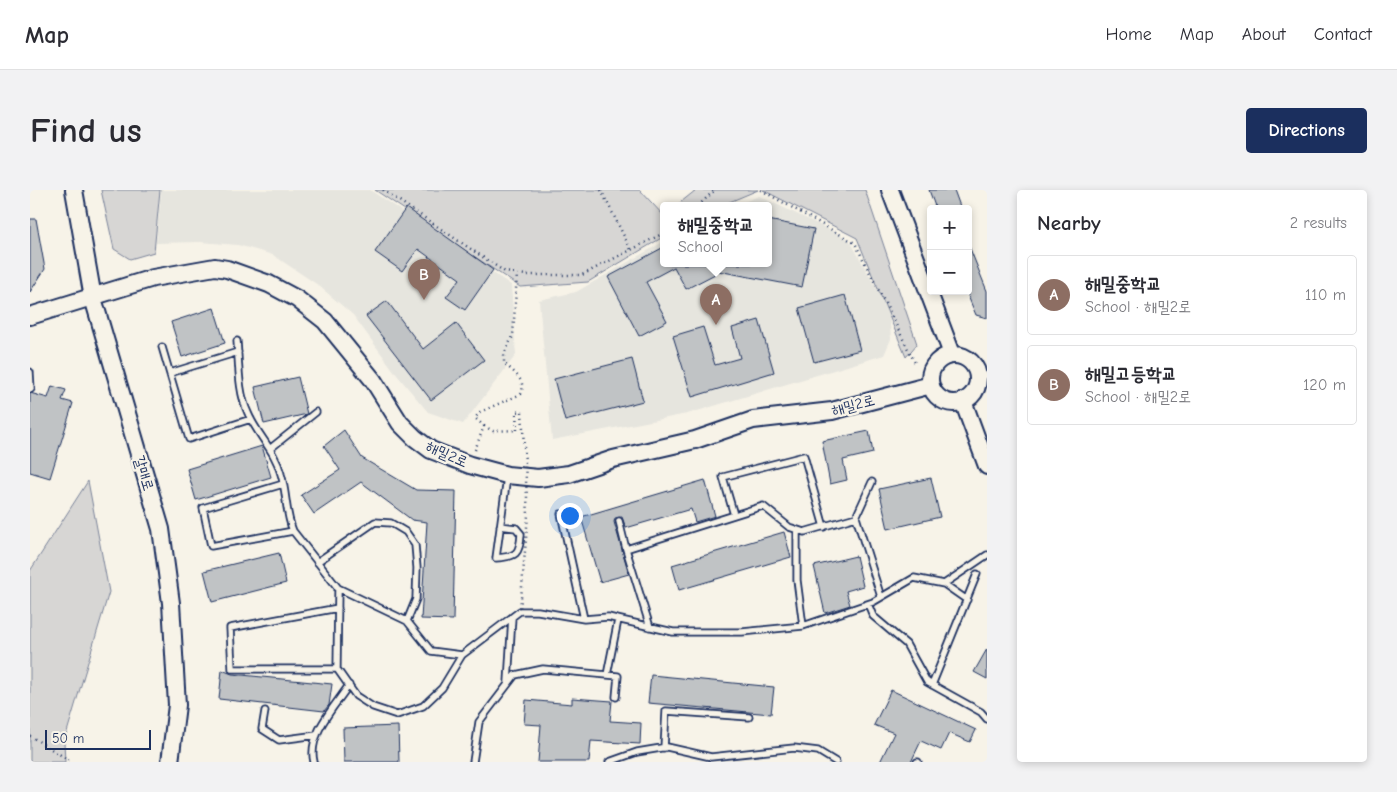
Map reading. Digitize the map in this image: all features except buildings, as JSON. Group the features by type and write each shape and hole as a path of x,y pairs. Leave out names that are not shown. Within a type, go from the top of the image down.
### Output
{"street":[{"name":"갈매로","path":"74,190 93,298 161,530 171,603 176,705 170,762"},
{"path":"890,190 952,354"},
{"name":"해밀2로","path":"30,316 153,278 215,267 227,269 269,284 297,299 324,321 373,380 400,423 431,450 470,465 507,475 538,478 569,474 613,459 695,440 753,420 832,412 931,385"},
{"path":"952,354 968,359 982,375 977,387 963,401 951,403 943,401 937,396 931,385 930,374 938,360 952,354"},
{"path":"963,401 987,466"}],"lane":[{"path":"237,341 239,375 247,413 271,448 282,474 288,520 293,531 338,588 407,621 431,650 462,655"},
{"path":"162,347 189,439 251,419"},
{"path":"170,373 238,352"},
{"path":"30,372 32,372 31,389"},
{"path":"271,448 316,412"},
{"path":"734,515 723,477 804,456 824,527"},
{"path":"500,526 516,528 521,534 520,547 516,554 509,558 496,558 500,526 507,475"},
{"path":"872,482 856,517 881,597"},
{"path":"283,484 203,508 211,546 293,531"},
{"path":"626,549 763,506 789,527 804,532 856,517"},
{"path":"561,514 584,619"},
{"path":"317,562 375,522 391,523 406,532 415,545 417,568 416,599 407,621"},
{"path":"619,522 650,627"},
{"path":"797,530 797,580 803,626"},
{"path":"944,584 987,555"},
{"path":"932,685 977,574"},
{"path":"338,588 337,668 356,696 373,707 397,715 422,706 442,688 462,655 520,611 538,610 584,619 608,617 673,632 732,632 803,626 868,604 914,578 944,584 967,600"},
{"path":"868,604 873,616 906,644 927,682 986,716"},
{"path":"337,668 232,669 230,628 338,608"},
{"path":"508,684 512,617"},
{"path":"608,675 618,620"},
{"path":"473,762 479,722 515,675 543,669 618,676 616,697"},
{"path":"314,762 312,755 317,735 349,685"},
{"path":"265,711 262,729 279,740 317,735"},
{"path":"664,748 666,711 749,717"},
{"path":"609,762 637,752 664,748 711,757 794,748 818,751 836,762"}],"path":[{"path":"383,190 505,272 517,274 582,275 660,235"},
{"path":"601,190 631,250"},
{"path":"702,202 715,190"},
{"path":"761,190 855,243 916,366"},
{"path":"517,274 513,336 504,354 504,363 522,380 523,391 521,394 480,412 475,418 493,431 517,430 516,412 522,411 528,515 520,611"},
{"path":"475,450 484,426"},
{"path":"30,736 72,762"}],"shaded area":[{"path":"101,190 160,190 154,252 130,259 114,249"},
{"path":"161,190 370,190 511,285 516,355 463,424 428,412 397,375 353,315 318,285 273,255 238,245 200,242 156,243"},
{"path":"375,190 640,190 660,212 660,239 588,282 520,287"},
{"path":"696,190 758,190 730,202 681,202"},
{"path":"763,190 865,190 917,344 906,357 857,238"},
{"path":"759,196 772,202 744,202"},
{"path":"772,202 849,239 889,311 891,339 884,355 687,414 552,440 539,300 576,292 660,244 660,267 772,267"},
{"path":"88,481 109,592 64,742 65,762 30,762 30,571"}],"place":[{"name":"해밀고등학교","path":"424,300"},
{"name":"해밀중학교","path":"716,325"}]}
